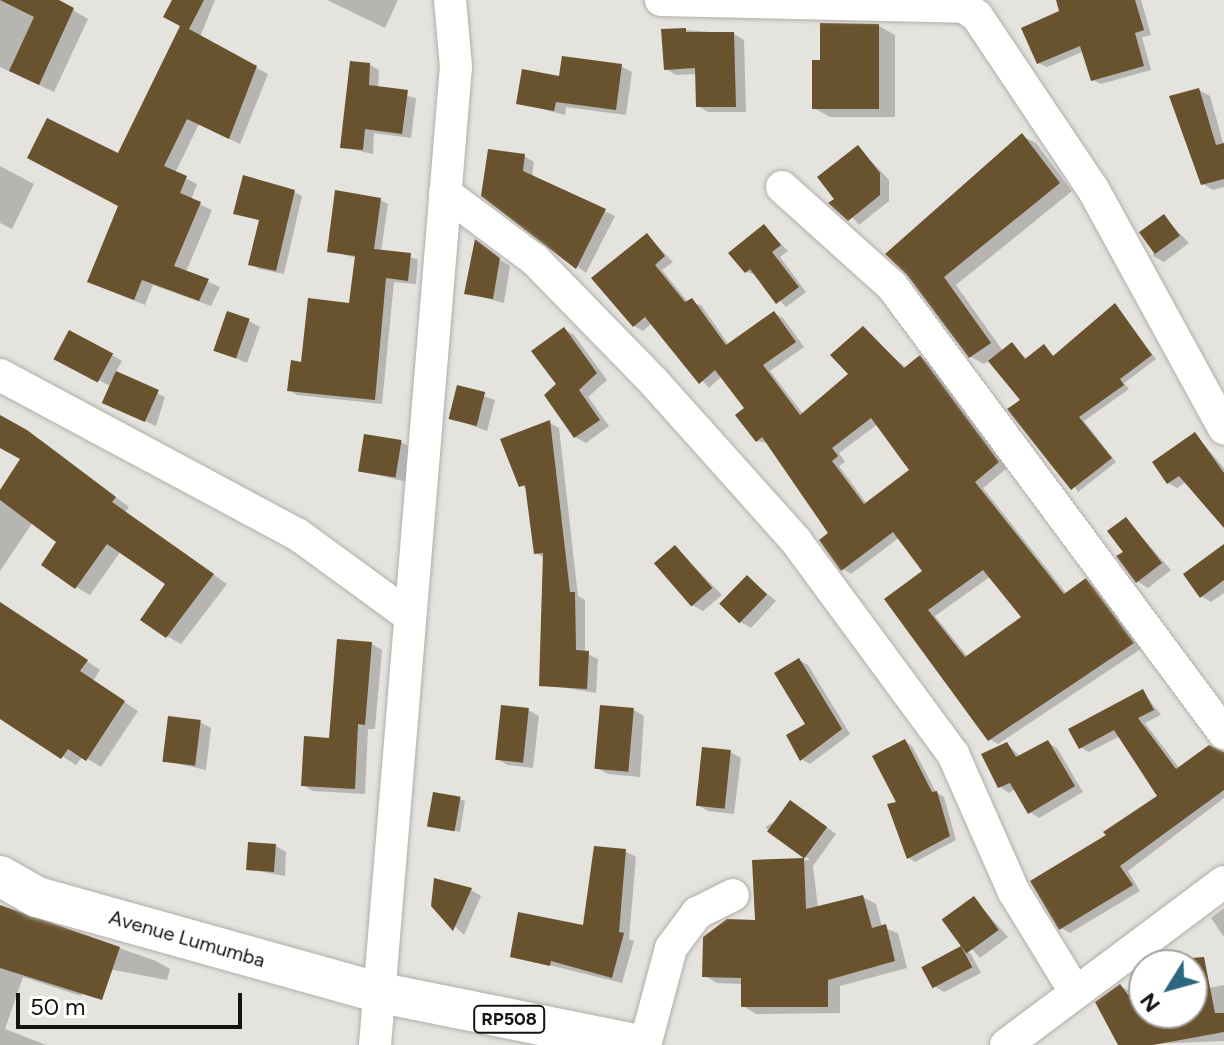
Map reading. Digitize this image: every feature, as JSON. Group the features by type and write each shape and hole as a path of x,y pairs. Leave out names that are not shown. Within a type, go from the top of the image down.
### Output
{"main road":[{"name":"Avenue Lumumba","path":"0,876 37,897 377,992"},
{"name":"RP508","path":"377,992 643,1045"}],"street":[{"path":"375,1045 408,615 456,67 450,0"},
{"path":"661,0 964,7 977,16 1093,189 1224,428"},
{"path":"782,187 892,286 1224,733"},
{"path":"445,193 535,260 654,382 796,541 953,754 1014,892 1074,990"},
{"path":"0,375 297,534 408,615"},
{"path":"1022,1039 1074,990 1224,882"},
{"path":"643,1045 671,948 697,913 733,895"}],"building":[{"path":"0,0 59,0 74,8 39,85 9,71 34,17"},
{"path":"172,0 204,0 189,29 257,66 229,139 187,119 164,166 187,176 180,193 201,202 174,266 209,279 199,301 142,280 134,300 87,282 118,206 27,158 47,118 118,153 180,26 163,17"},
{"path":"1056,0 1135,0 1144,30 1135,33 1144,66 1091,81 1080,46 1037,64 1021,28 1059,11"},
{"path":"820,23 879,24 879,109 812,109 812,60 820,60"},
{"path":"686,28 686,32 734,32 736,107 696,107 695,68 664,70 661,29"},
{"path":"562,56 622,64 616,110 556,102 554,111 516,104 522,69 559,76"},
{"path":"350,61 370,63 369,85 408,90 402,134 365,129 363,150 340,148"},
{"path":"1199,88 1216,145 1224,143 1224,179 1201,185 1169,96"},
{"path":"1022,133 1060,183 944,277 991,343 969,358 907,275 885,254"},
{"path":"858,145 880,173 880,195 848,221 828,203 834,199 817,177"},
{"path":"488,149 525,154 523,171 606,209 576,269 481,196"},
{"path":"243,175 295,190 276,271 248,265 259,220 233,214"},
{"path":"335,190 381,198 374,249 411,253 408,281 386,278 375,400 287,391 291,360 301,362 308,298 349,303 355,256 327,252"},
{"path":"1164,214 1180,236 1155,254 1139,232"},
{"path":"764,224 781,245 772,252 799,287 776,304 750,269 745,273 728,253"},
{"path":"647,233 665,256 655,265 685,302 692,298 726,345 774,311 796,342 763,365 800,415 848,374 830,355 863,326 904,368 920,355 999,462 975,482 1064,594 1086,578 1134,643 988,741 884,599 922,571 893,532 841,571 819,540 828,533 762,437 756,442 735,415 744,408 715,370 699,384 645,317 633,327 591,278","holes":["871,418 909,470 864,504 832,461 838,456 832,448","983,570 1021,617 965,657 928,610"]},
{"path":"475,239 500,258 493,299 464,294"},
{"path":"1115,303 1152,355 1120,379 1124,385 1079,417 1112,458 1071,490 1007,409 1020,400 988,361 1012,342 1025,359 1044,344 1053,356"},
{"path":"227,311 250,319 236,359 213,351"},
{"path":"564,327 597,373 579,390 600,420 574,438 544,395 556,384 531,351"},
{"path":"69,330 113,353 98,383 54,359"},
{"path":"116,371 159,390 145,422 102,403"},
{"path":"457,385 485,392 477,426 449,419"},
{"path":"0,415 27,430 116,497 112,502 214,574 166,638 140,620 165,584 107,544 75,589 41,565 56,542 0,500 0,490 20,459 0,448"},
{"path":"550,420 570,592 575,592 576,650 589,651 587,689 539,686 543,553 534,554 525,485 519,487 500,439"},
{"path":"1195,432 1224,473 1224,528 1179,476 1167,484 1152,462"},
{"path":"364,434 402,440 396,477 358,472"},
{"path":"1126,517 1162,563 1136,583 1116,556 1123,552 1107,531"},
{"path":"1224,544 1224,580 1200,598 1183,574"},
{"path":"675,545 712,588 691,606 654,563"},
{"path":"747,575 767,594 739,623 719,604"},
{"path":"0,602 88,660 80,671 125,701 86,761 68,749 61,759 0,719"},
{"path":"337,639 372,642 365,725 358,724 355,789 301,786 304,736 329,738"},
{"path":"799,658 842,729 800,761 786,735 805,724 774,673"},
{"path":"1143,689 1154,710 1138,718 1176,769 1209,745 1224,752 1224,790 1120,866 1133,885 1059,930 1030,881 1106,835 1103,832 1157,796 1114,730 1079,749 1068,729"},
{"path":"501,705 529,708 523,763 495,760"},
{"path":"600,705 634,708 628,772 594,769"},
{"path":"168,716 201,720 195,766 162,762"},
{"path":"905,739 932,792 937,791 950,836 907,859 887,804 896,802 872,756"},
{"path":"1048,740 1075,786 1028,814 1010,783 998,788 981,754 1007,742 1016,757"},
{"path":"702,747 731,750 725,809 696,806"},
{"path":"433,792 461,797 454,831 427,826"},
{"path":"790,800 827,827 804,859 767,832"},
{"path":"248,842 276,844 274,872 246,870"},
{"path":"594,846 626,849 619,932 624,933 612,978 551,961 550,966 510,957 518,912 583,925"},
{"path":"804,858 806,909 863,895 872,928 886,924 895,961 828,980 828,1007 741,1007 741,978 702,977 703,937 727,919 755,920 752,860"},
{"path":"434,878 472,888 453,931 431,906"},
{"path":"974,896 999,930 966,953 942,920"},
{"path":"0,905 120,947 102,1000 0,968"},
{"path":"961,946 972,967 933,988 921,967"},
{"path":"1208,977 1215,1013 1224,1013 1224,1032 1153,1045 1118,1045 1095,1002 1120,984 1128,995 1128,1029 1208,1029"}]}
